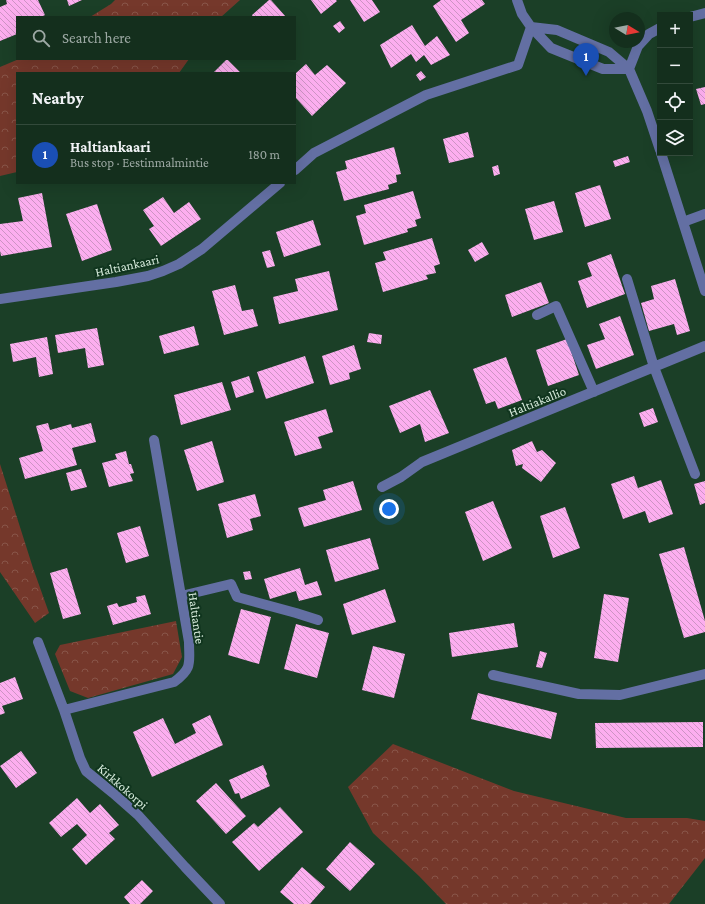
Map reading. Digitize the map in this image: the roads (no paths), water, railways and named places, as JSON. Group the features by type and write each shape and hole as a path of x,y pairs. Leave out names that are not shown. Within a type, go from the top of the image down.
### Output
{"street":[{"path":"517,0 522,14 531,27 551,48 603,69 629,69"},
{"path":"693,16 705,13"},
{"path":"531,27 557,30 609,52 629,69 648,111 657,140"},
{"path":"296,169 314,153 426,95 518,65 531,27"},
{"path":"629,69 638,46 649,34 657,30"},
{"path":"662,156 705,291"},
{"name":"Haltiankaari","path":"0,299 116,282 148,276 163,271 179,264 202,249 279,184"},
{"path":"683,222 705,214"},
{"path":"627,279 654,367 695,474"},
{"path":"537,315 556,306 594,392"},
{"name":"Haltiakallio","path":"382,488 422,462 705,346"},
{"name":"Haltiantie","path":"64,710 174,682 184,675 189,666 189,642 154,440"},
{"path":"181,596 231,584 236,597 318,620"},
{"name":"Kirkkokorpi","path":"38,642 86,771 138,814 220,904"},
{"path":"493,675 579,694 620,695 705,674"}],"place":[{"name":"Haltiankaari","path":"586,76"}]}
